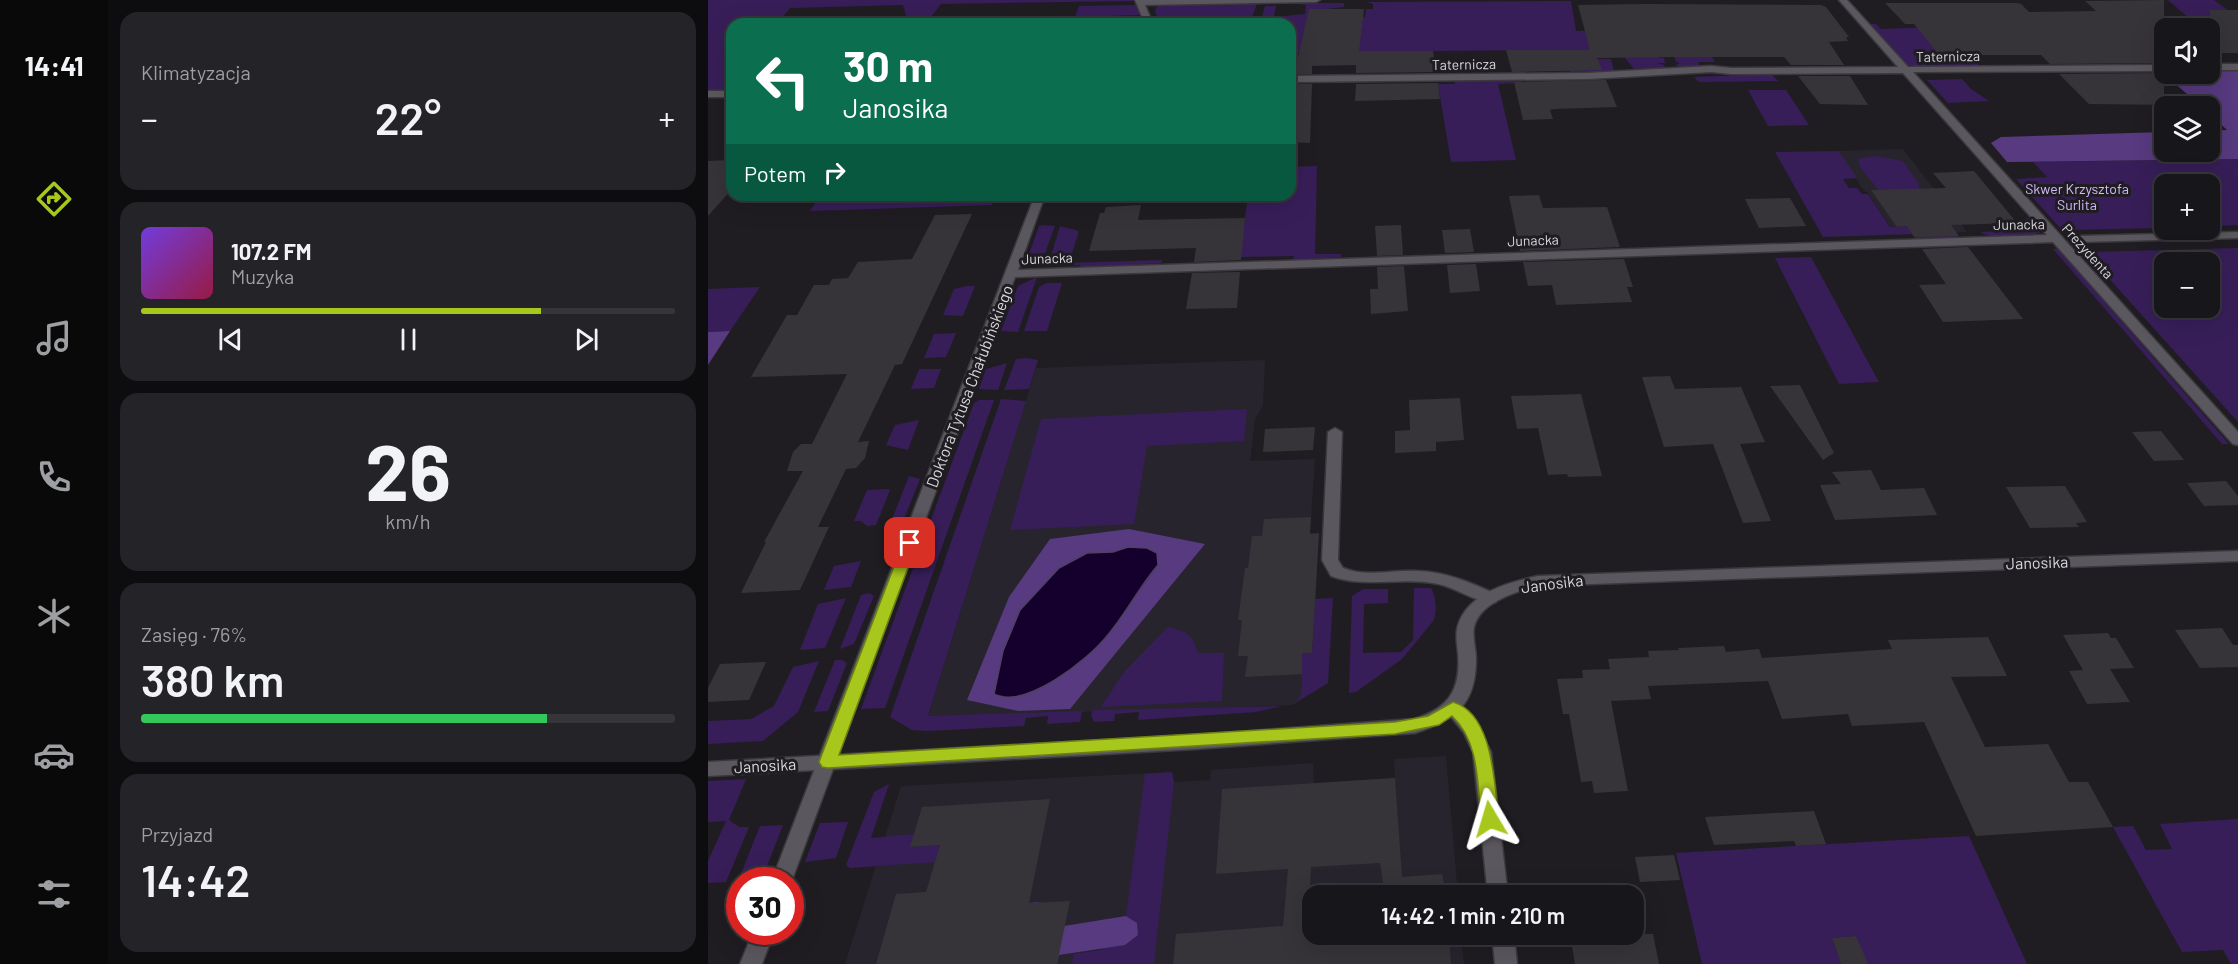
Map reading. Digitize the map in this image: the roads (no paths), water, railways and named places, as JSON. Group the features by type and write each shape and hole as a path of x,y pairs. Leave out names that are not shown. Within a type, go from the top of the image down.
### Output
{"street":[{"path":"1147,18 1140,1 1316,0"},
{"name":"Prezydenta","path":"1843,0 2238,441"},
{"path":"2220,67 2238,67"},
{"name":"Taternicza","path":"1296,79 1559,77 1673,72 1715,74 1731,71 2154,68"},
{"path":"708,104 712,94"},
{"name":"Doktora Tytusa Chałubińskiego","path":"787,867 1038,201"},
{"path":"2056,238 2238,235"},
{"path":"2056,238 2079,239"},
{"name":"Junacka","path":"1011,274 2056,238"},
{"path":"1335,432 1330,560 1337,572 1353,577 1437,578 1461,585 1490,598"},
{"name":"Janosika","path":"708,769 1395,728 1433,721 1453,708 1460,698 1467,675 1466,625 1469,617 1490,598 1526,583 1554,580 2238,556"},
{"path":"1453,708 1467,720 1476,734 1482,752 1497,885"},
{"path":"751,964 758,945"},
{"path":"1504,945 1506,964"}],"park label":[{"name":"Skwer Krzysztofa Surlita","path":"2077,196"}]}
